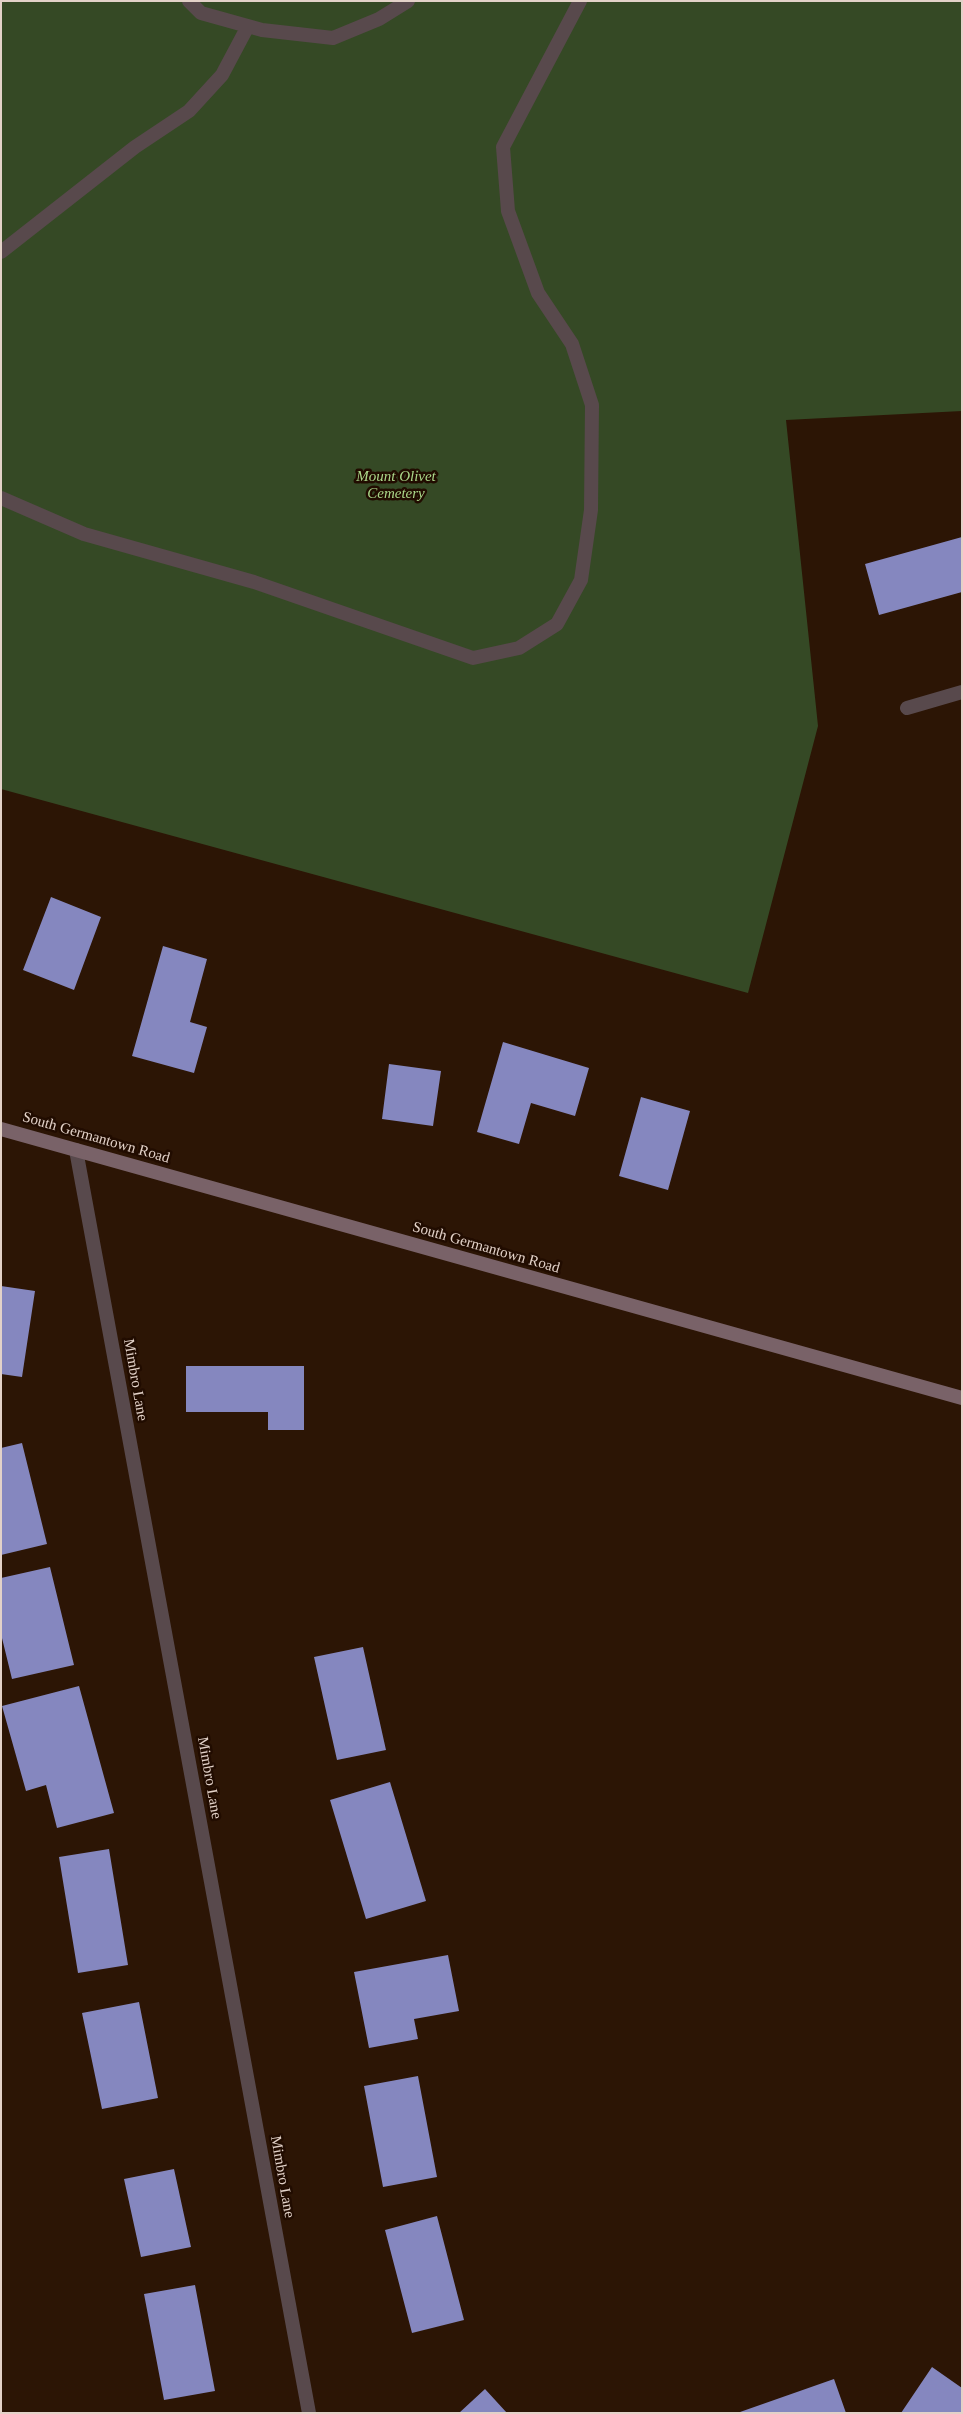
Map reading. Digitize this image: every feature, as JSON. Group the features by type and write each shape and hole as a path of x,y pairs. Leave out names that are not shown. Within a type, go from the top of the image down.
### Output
{"main road":[{"name":"South Germantown Road","path":"1,1129 962,1398"}],"street":[{"path":"189,1 201,13 262,30 333,38 379,19 408,1"},
{"path":"1,498 84,534 254,582 472,658 520,648 558,624 581,580 591,510 592,405 572,344 538,293 508,212 503,147 580,1"},
{"path":"1,252 136,147 189,111 222,74 248,26"},
{"path":"907,708 962,692"},
{"name":"Mimbro Lane","path":"76,1150 309,2413"}],"green space":[{"name":"Mount Olivet Cemetery","path":"1,1 962,1 962,411 786,420 818,726 748,993 1,789"}],"building":[{"path":"962,537 962,592 879,615 865,564"},
{"path":"51,897 101,917 74,990 23,970"},
{"path":"163,946 207,959 190,1022 207,1027 194,1073 132,1056"},
{"path":"503,1042 589,1068 575,1116 531,1103 519,1144 477,1132"},
{"path":"389,1064 441,1071 433,1126 382,1119"},
{"path":"641,1097 690,1111 668,1190 619,1176"},
{"path":"1,1286 35,1291 22,1377 1,1374"},
{"path":"186,1366 304,1366 304,1430 268,1430 268,1412 186,1412"},
{"path":"22,1443 47,1544 1,1555 1,1448"},
{"path":"50,1567 74,1665 12,1679 1,1634 1,1578"},
{"path":"363,1647 386,1750 337,1760 314,1657"},
{"path":"79,1686 114,1813 57,1828 46,1785 26,1791 2,1706"},
{"path":"390,1782 426,1901 366,1919 330,1800"},
{"path":"109,1849 128,1965 78,1973 59,1857"},
{"path":"448,1955 459,2011 414,2019 418,2039 369,2048 354,1972"},
{"path":"139,2002 158,2098 102,2109 82,2013"},
{"path":"418,2076 437,2177 383,2187 364,2086"},
{"path":"174,2169 191,2247 141,2257 124,2179"},
{"path":"437,2216 464,2320 412,2333 385,2230"},
{"path":"195,2285 215,2391 164,2400 144,2294"},
{"path":"932,2367 962,2388 962,2413 901,2413"},
{"path":"834,2379 846,2413 740,2413 740,2412"},
{"path":"485,2389 507,2413 459,2413"}]}
